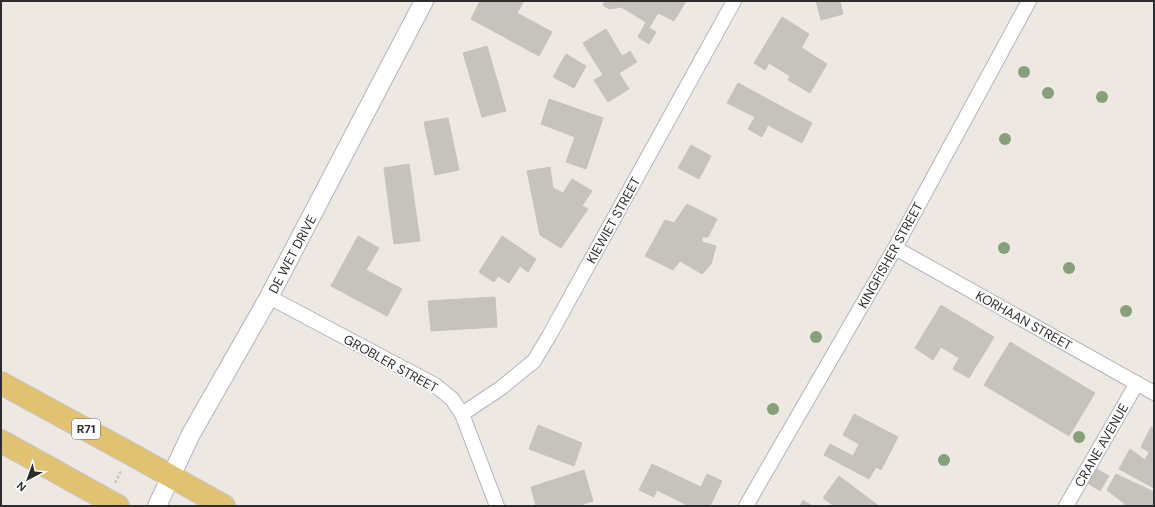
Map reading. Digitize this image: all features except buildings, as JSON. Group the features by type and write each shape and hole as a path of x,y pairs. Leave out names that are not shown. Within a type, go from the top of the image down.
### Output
{"main road":[{"name":"R71","path":"1,383 224,506"},
{"path":"1,440 112,502"}],"street":[{"name":"DE WET DRIVE","path":"157,506 191,434 269,297 424,1"},
{"name":"KIEWIET STREET","path":"462,414 500,388 534,361 734,1"},
{"name":"KINGFISHER STREET","path":"746,506 894,248 1029,1"},
{"name":"KORHAAN STREET","path":"894,248 1154,393"},
{"name":"GROBLER STREET","path":"269,297 435,386 452,399 462,414 497,506"},
{"name":"CRANE AVENUE","path":"1066,506 1137,384"}],"path":[{"path":"112,502 131,454"}]}
